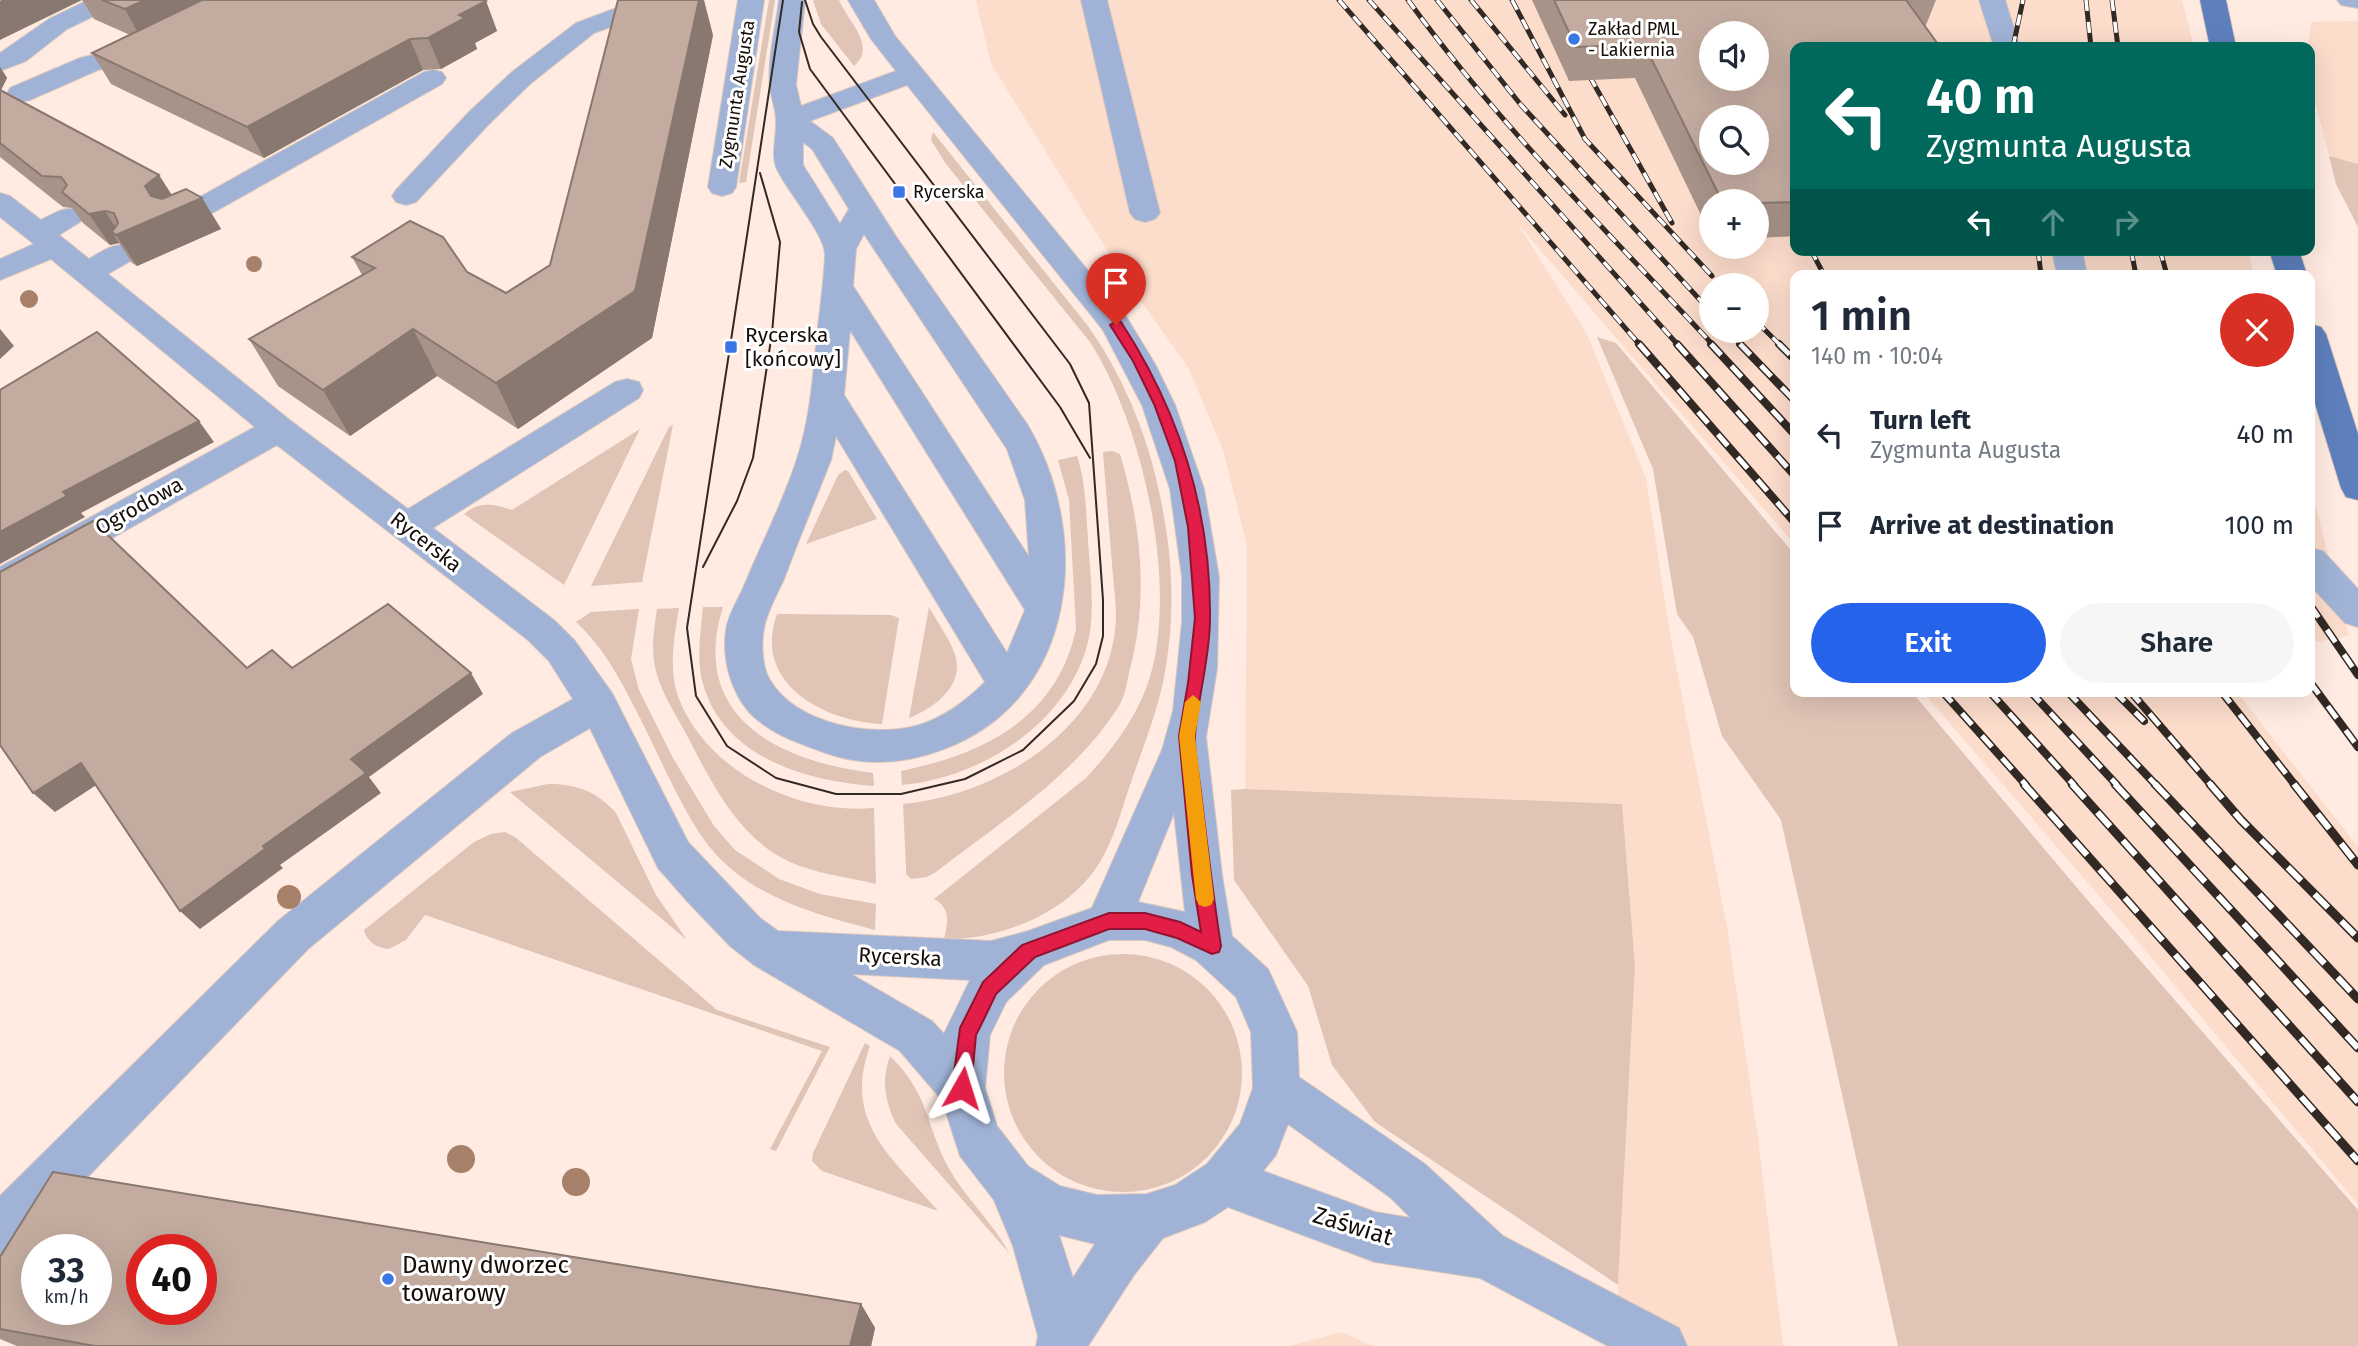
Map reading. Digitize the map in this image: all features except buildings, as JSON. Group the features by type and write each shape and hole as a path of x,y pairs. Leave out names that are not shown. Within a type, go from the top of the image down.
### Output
{"main road":[{"path":"2213,0 2222,42"},
{"path":"2315,350 2358,488"}],"street":[{"path":"0,63 17,55 58,24 108,0"},
{"path":"407,196 479,118 521,78 585,28 662,0"},
{"name":"Zygmunta Augusta","path":"722,187 751,0"},
{"path":"792,0 783,69 783,85 790,118 789,165 841,249"},
{"path":"861,0 877,29 912,74 1116,325 1139,360 1161,404 1182,461 1195,527 1201,573 1200,650 1187,736 1109,921 1145,921 1180,930 1212,946 1252,984 1274,1032 1276,1088 1259,1138 1224,1181 1188,1205 1147,1219 1097,1220 1050,1208 1011,1183"},
{"path":"1094,0 1145,214"},
{"path":"1992,0 2005,42"},
{"path":"2350,0 2358,1"},
{"path":"20,94 89,64 156,47 169,41"},
{"path":"790,118 912,74"},
{"path":"181,219 433,78"},
{"path":"790,118 823,144 863,210 1030,458 1045,506 1048,548 1044,610 1034,638 1007,685 981,711 951,731 926,742 892,748 869,748 824,739 790,722 760,697 748,678 745,657 746,628 814,460 828,395 841,249 863,210"},
{"name":"Rycerska","path":"0,202 279,429 541,630 562,651 598,704 673,855 745,932 770,951 916,1036 962,1088"},
{"path":"0,271 46,241 70,216"},
{"path":"86,274 121,253"},
{"path":"838,287 1044,610"},
{"path":"407,527 627,390"},
{"path":"828,395 1007,685"},
{"name":"Ogrodowa","path":"0,584 279,429"},
{"path":"2315,566 2358,612"},
{"path":"0,1231 293,935 526,745 598,704"},
{"path":"1187,736 1201,875 1212,946"},
{"name":"Rycerska","path":"770,951 991,961 1028,951 1109,921"},
{"path":"1028,951 990,988 978,1011 967,1034 962,1088 977,1139 1011,1183 1038,1245 1063,1341"},
{"name":"Zaświat","path":"1276,1088 1408,1181 1485,1254 1661,1346"},
{"name":"Zaświat","path":"1224,1181 1375,1237 1485,1254"},
{"path":"1063,1341 1115,1257 1147,1219"}],"shaded area":[{"path":"769,0 775,0 746,182 739,183"},
{"path":"813,0 839,0 862,42 863,50 854,66 821,24"},
{"path":"976,0 2182,0 2193,42 1790,42 1790,256 2249,256 2253,270 1790,270 1790,539 1517,223 1587,334 1646,478 1670,634 1727,927 1758,1138 1783,1346 1619,1346 1618,1285 1635,966 1622,804 1245,789 1247,546 1223,450 1188,367 1127,282 991,64"},
{"path":"2358,21 2358,164 2329,156 2315,101 2315,42 2309,42 2311,22"},
{"path":"933,132 1088,326 1115,370 1137,417 1153,466 1167,535 1171,573 1169,648 1160,697 1114,833 1098,865 1077,890 1044,914 1005,930 944,939 946,911 934,899 1086,778 1129,723 1147,686 1156,648 1160,604 1158,557 1151,510 1126,417 1109,376 1090,342 946,164 931,140"},
{"path":"2329,156 2358,164 2358,227 2336,184"},
{"path":"1597,337 1616,343 1790,549 1790,697 1916,697 2084,896 2358,1210 2358,1346 1898,1346 1781,820 1722,736 1693,637 1677,614 1653,469"},
{"path":"673,425 642,582 591,586 669,427"},
{"path":"640,429 564,585 464,514 476,507 487,505 512,510"},
{"path":"1103,452 1120,454 1127,480 1140,561 1141,588 1136,642 1122,700 1102,730 1082,753 1036,796 936,872 927,877 911,879 906,874 903,804 940,798 977,786 1012,769 1045,748 1073,721 1095,691 1110,656 1116,617"},
{"path":"1077,456 1085,498 1092,607 1090,634 1076,674 1060,700 1039,723 1016,742 989,759 961,771 902,785 901,771 961,754 1013,727 1034,709 1052,686 1066,660 1076,629 1069,500 1058,460"},
{"path":"845,470 877,519 806,544 838,475"},
{"path":"2315,503 2349,636 2315,642"},
{"path":"703,607 723,607 716,646 719,678 731,705 750,728 776,745 806,758 873,773 874,786 820,778 793,770 745,745 725,726 710,703 701,676 699,650"},
{"path":"929,607 954,652 956,674 946,693 938,701 909,718"},
{"path":"679,608 673,654 674,677 679,699 693,725 711,748 758,784 815,804 874,808 876,884 820,872 788,861 753,837 726,804 667,700 655,667 653,645 657,609"},
{"path":"639,609 631,659 639,690 673,758 714,826 735,850 779,879 820,894 876,904 875,930 806,910 763,891 724,863 708,845 680,800 613,667 576,622 591,612"},
{"path":"777,614 891,615 899,618 882,724 837,715 798,694 784,678 775,660 772,638"},
{"path":"1927,697 2241,697 2358,847 2358,1204 2119,919"},
{"path":"548,784 568,785 585,790 609,805 616,813 656,895 687,940 510,792"},
{"path":"1231,790 1622,804 1635,966 1618,1285 1375,1122 1332,1065 1308,986 1234,880"},
{"path":"505,832 515,837 717,1010 830,1047 776,1151 770,1149 822,1051 425,915 406,940 389,949 377,946 367,938 364,930 474,842 491,834"},
{"path":"1123,954 1146,956 1169,963 1189,974 1207,989 1222,1007 1233,1027 1240,1050 1240,1096 1233,1119 1222,1139 1207,1157 1189,1172 1169,1183 1146,1190 1123,1192 1100,1190 1077,1183 1057,1172 1039,1157 1024,1139 1013,1119 1006,1096 1004,1073 1006,1050 1013,1027 1024,1007 1039,989 1057,974 1077,963 1100,956"},
{"path":"865,1043 870,1046 863,1073 862,1097 867,1118 889,1156 938,1211 822,1171 812,1161 813,1153"},
{"path":"890,1056 903,1070 919,1096 940,1150 954,1177 995,1230 1009,1253 896,1124 886,1090"},
{"path":"1342,1332 1372,1346 1289,1346"}],"tram line":[{"path":"783,0 687,628 696,696 727,746 776,778 836,794 901,794 965,779 1023,750 1074,701 1096,664 1103,636 1103,600 1089,403 1070,364 821,37 813,24 805,0"},
{"path":"802,2 799,32 810,69 1060,407 1090,458"},
{"path":"703,567 737,501 753,458 772,333 780,242 760,173"}],"railway":[{"path":"1339,0 1640,345"},
{"path":"1369,0 1678,345"},
{"path":"1408,0 1517,134 1713,345"},
{"path":"1437,0 1521,105 1699,299"},
{"path":"1471,0 1565,115"},
{"path":"1512,0 1585,139 1709,273"},
{"path":"2014,42 2023,0"},
{"path":"2086,0 2090,42"},
{"path":"2112,0 2117,42"},
{"path":"1590,77 1672,223"},
{"path":"1814,256 1821,270"},
{"path":"2039,256 2040,270"},
{"path":"2132,256 2135,270"},
{"path":"2162,256 2166,270"},
{"path":"1769,334 1790,355"},
{"path":"1639,344 1790,517"},
{"path":"1677,344 1790,470"},
{"path":"1711,344 1790,430"},
{"path":"1740,344 1790,396"},
{"path":"2315,612 2358,675"},
{"path":"2315,689 2358,747"},
{"path":"1947,697 2026,785"},
{"path":"1994,697 2074,785"},
{"path":"2036,697 2117,785"},
{"path":"2073,697 2156,785"},
{"path":"2120,697 2144,721"},
{"path":"2135,697 2211,785"},
{"path":"2226,697 2295,785"},
{"path":"2024,784 2358,1161"},
{"path":"2072,784 2358,1102"},
{"path":"2115,784 2358,1048"},
{"path":"2155,784 2358,999"},
{"path":"2210,784 2241,820 2358,938"},
{"path":"2294,784 2358,865"}],"slow traffic":[{"path":"1193,702 1187,736 1205,899"}],"place":[{"name":"Zakład PML - Lakiernia","path":"1574,39"},
{"name":"Rycerska","path":"899,192"},
{"name":"Rycerska [końcowy]","path":"731,347"},
{"name":"Dawny dworzec towarowy","path":"388,1279"}],"route":[{"path":"962,1088 967,1034 978,1011 990,988 1028,951 1109,921 1145,921 1180,930 1212,946 1201,875 1187,736 1196,683 1202,618 1201,573 1195,527 1182,461 1161,404 1139,360 1116,325"}]}
